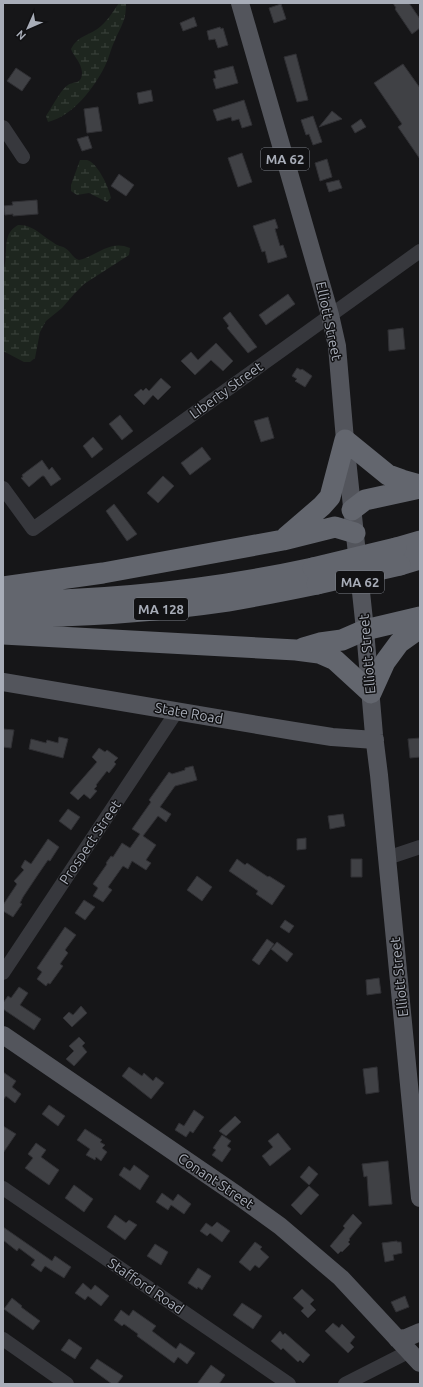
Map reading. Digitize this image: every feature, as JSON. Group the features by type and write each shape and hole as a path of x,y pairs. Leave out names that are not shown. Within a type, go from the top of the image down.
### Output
{"highway":[{"path":"283,540 322,506 330,497 345,440 388,475 420,487"},
{"path":"352,510 365,500 420,487"},
{"path":"3,587 103,573 283,540 335,527 355,533"},
{"name":"MA 128","path":"3,617 114,614 229,600 315,576 405,557 420,541"},
{"name":"MA 128","path":"3,601 71,600 127,596 233,583 315,576"},
{"path":"296,650 342,640 365,630 420,616"},
{"path":"3,634 296,650 319,653 334,660 371,693 386,662 399,643 420,628"}],"main road":[{"name":"Elliott Street","path":"240,3 330,315 337,346 420,1198"},
{"name":"State Road","path":"3,682 326,736 375,740"},
{"name":"Conant Street","path":"3,1035 242,1198 280,1226 341,1278 409,1351 420,1372"},
{"path":"409,1351 406,1338 420,1332"}],"street":[{"path":"3,128 23,157"},
{"name":"Liberty Street","path":"3,488 33,529 420,251"},
{"name":"Prospect Street","path":"3,973 177,711"},
{"path":"387,858 420,847"},
{"name":"Stafford Road","path":"3,1188 289,1384"},
{"path":"3,1339 67,1384"},
{"path":"345,1384 409,1351"}],"green space":[{"path":"119,3 126,3 122,26 106,63 95,83 82,100 66,114 48,122 46,116 56,99 65,87 79,81 82,76 80,65 71,49 78,40 104,24"},
{"path":"80,160 87,160 91,162 99,171 108,188 111,198 107,202 89,193 77,195 71,191 71,185"},
{"path":"18,225 33,228 55,244 67,249 75,258 79,260 110,247 123,246 130,248 129,255 84,284 62,308 46,321 40,332 35,358 30,362 24,362 3,351 3,270 5,264 7,239 12,229"}],"building":[{"path":"393,3 409,3 420,19 420,28 412,34 395,9 396,8"},
{"path":"281,4 286,19 274,23 269,8"},
{"path":"194,17 197,26 183,31 180,23"},
{"path":"220,27 221,29 223,28 228,45 218,48 215,39 209,40 207,31"},
{"path":"296,54 308,100 297,102 284,57"},
{"path":"403,64 420,88 420,159 398,127 402,124 374,83"},
{"path":"233,66 238,83 216,89 213,79 216,78 214,71"},
{"path":"16,68 31,78 22,91 7,81"},
{"path":"151,90 153,101 139,104 137,93"},
{"path":"244,100 252,125 242,128 239,119 232,121 231,117 217,121 213,110"},
{"path":"98,107 102,131 87,133 84,109"},
{"path":"332,111 342,119 319,127"},
{"path":"313,116 322,142 313,145 309,134 306,135 301,120"},
{"path":"361,119 366,127 355,133 351,126"},
{"path":"88,136 92,148 82,151 77,139"},
{"path":"242,153 252,182 238,187 228,158"},
{"path":"327,159 332,177 320,181 315,163"},
{"path":"119,174 134,185 126,196 111,186"},
{"path":"339,180 342,188 329,192 326,183"},
{"path":"37,200 38,214 13,216 13,214 5,215 4,206 13,205 12,202"},
{"path":"275,219 278,228 275,229 280,246 283,245 287,257 268,263 265,251 262,252 253,226"},
{"path":"288,294 295,304 266,325 259,315"},
{"path":"230,312 257,347 248,353 227,328 229,326 223,318"},
{"path":"403,328 405,349 389,351 388,330"},
{"path":"216,343 233,361 223,371 211,360 195,375 181,361 191,352 198,360"},
{"path":"297,368 302,369 312,376 305,387 295,381 297,379 292,376"},
{"path":"161,378 171,387 158,400 153,395 144,405 134,395 141,389 143,391 146,388 149,391"},
{"path":"120,415 133,431 122,440 109,424"},
{"path":"268,417 274,438 261,442 254,421"},
{"path":"93,437 103,449 92,458 83,446"},
{"path":"202,447 211,459 190,475 181,463"},
{"path":"42,460 49,470 52,467 61,479 51,486 44,476 42,476 29,487 21,478 23,477 22,475"},
{"path":"163,476 174,486 158,503 147,493"},
{"path":"114,504 137,534 127,541 106,511"},
{"path":"3,729 14,730 11,748 3,747"},
{"path":"59,737 68,739 63,758 29,749 31,739 46,743 47,740 58,743"},
{"path":"420,738 420,757 410,758 408,739"},
{"path":"99,748 105,752 107,750 118,758 114,762 116,764 109,773 107,771 96,785 97,786 94,789 97,791 90,799 84,794 78,800 70,793 97,762 92,757"},
{"path":"193,766 197,780 175,786 160,807 171,814 166,822 158,816 143,836 156,845 146,860 151,863 146,870 132,861 128,869 123,866 108,887 112,890 103,902 93,896 98,888 93,884 111,856 113,857 122,843 130,848 140,834 132,829 151,802 149,800 169,772 172,774"},
{"path":"68,809 80,817 71,830 59,821"},
{"path":"343,814 345,826 330,829 328,816"},
{"path":"306,838 306,849 297,850 297,839"},
{"path":"48,839 59,847 50,861 48,860 23,897 20,903 22,904 13,917 3,911 3,905 17,884 14,881 24,870 21,867 25,860 31,864"},
{"path":"237,859 245,865 247,863 285,886 272,905 256,894 258,891 229,871"},
{"path":"351,859 362,859 362,877 351,877"},
{"path":"197,876 212,887 202,901 187,890"},
{"path":"84,900 95,907 85,920 75,913"},
{"path":"285,920 294,926 289,933 280,927"},
{"path":"65,927 76,935 65,950 68,953 60,964 63,966 50,984 48,983 46,986 37,979 42,972 37,968"},
{"path":"267,939 274,944 259,965 252,960"},
{"path":"277,942 293,954 287,962 271,949"},
{"path":"379,978 381,993 367,995 366,980"},
{"path":"19,987 28,993 20,1005 41,1019 34,1030 3,1009 3,1003 8,996 11,998"},
{"path":"81,1006 87,1013 72,1027 63,1018 69,1012 73,1015"},
{"path":"79,1037 85,1043 82,1046 87,1052 74,1066 66,1059 74,1051 69,1046"},
{"path":"129,1067 142,1076 144,1073 153,1081 156,1077 164,1083 151,1099 122,1076"},
{"path":"377,1067 379,1092 366,1094 363,1069"},
{"path":"3,1072 16,1081 12,1087 21,1094 15,1103 6,1096 3,1100"},
{"path":"49,1105 65,1116 58,1126 42,1114"},
{"path":"194,1110 204,1117 193,1133 190,1131 186,1137 175,1130 179,1123 184,1126"},
{"path":"235,1116 241,1122 226,1136 219,1131"},
{"path":"3,1126 16,1134 3,1153"},
{"path":"85,1129 102,1140 100,1142 105,1145 102,1148 107,1152 101,1161 96,1157 95,1160 86,1155 90,1149 77,1140"},
{"path":"278,1133 291,1149 270,1166 262,1156 273,1147 268,1141"},
{"path":"222,1135 231,1141 227,1146 231,1149 222,1162 212,1155 216,1150 213,1148"},
{"path":"36,1143 46,1150 41,1157 59,1170 49,1185 25,1168 33,1158 28,1154"},
{"path":"388,1161 392,1204 369,1206 367,1176 364,1177 362,1164"},
{"path":"134,1165 149,1176 140,1190 119,1175 124,1167 130,1171"},
{"path":"309,1166 318,1174 309,1185 300,1177"},
{"path":"74,1185 93,1199 84,1212 65,1198"},
{"path":"309,1186 319,1195 301,1215 291,1205"},
{"path":"162,1193 173,1201 178,1194 191,1204 184,1214 171,1205 168,1210 156,1202"},
{"path":"353,1214 362,1223 349,1239 350,1240 348,1242 350,1244 338,1254 330,1246 345,1228 343,1226"},
{"path":"115,1215 126,1223 129,1220 137,1225 125,1240 107,1227"},
{"path":"217,1222 230,1231 222,1242 210,1233 207,1236 200,1231 206,1223 212,1227"},
{"path":"3,1227 52,1261 55,1256 71,1267 64,1278 45,1266 41,1272 31,1265 35,1260 19,1248 17,1251 3,1240"},
{"path":"397,1241 401,1242 402,1253 393,1255 394,1260 385,1262 382,1243"},
{"path":"255,1242 262,1247 260,1249 269,1257 259,1268 255,1265 250,1271 239,1262"},
{"path":"155,1244 168,1252 161,1265 147,1256"},
{"path":"198,1268 211,1276 202,1290 198,1287 197,1289 188,1283"},
{"path":"83,1283 91,1290 95,1285 109,1296 101,1306 88,1296 85,1300 75,1293"},
{"path":"302,1289 314,1300 310,1304 316,1310 308,1318 301,1311 304,1308 293,1298"},
{"path":"405,1296 409,1307 396,1312 391,1302"},
{"path":"12,1298 22,1306 21,1307 40,1321 33,1330 4,1309"},
{"path":"242,1303 262,1316 253,1329 233,1315"},
{"path":"121,1310 129,1316 133,1310 156,1326 152,1331 176,1349 180,1343 195,1353 187,1364 178,1357 174,1363 137,1336 138,1334 124,1324 122,1326 114,1320"},
{"path":"333,1323 339,1328 342,1324 355,1337 350,1343 354,1347 348,1353 325,1331"},
{"path":"280,1331 283,1335 285,1333 310,1355 303,1363 300,1360 298,1362 283,1348 281,1350 271,1341"},
{"path":"69,1339 82,1348 75,1359 61,1350"},
{"path":"97,1359 123,1376 117,1384 112,1384 90,1368"},
{"path":"211,1365 225,1375 219,1384 197,1384"}]}
